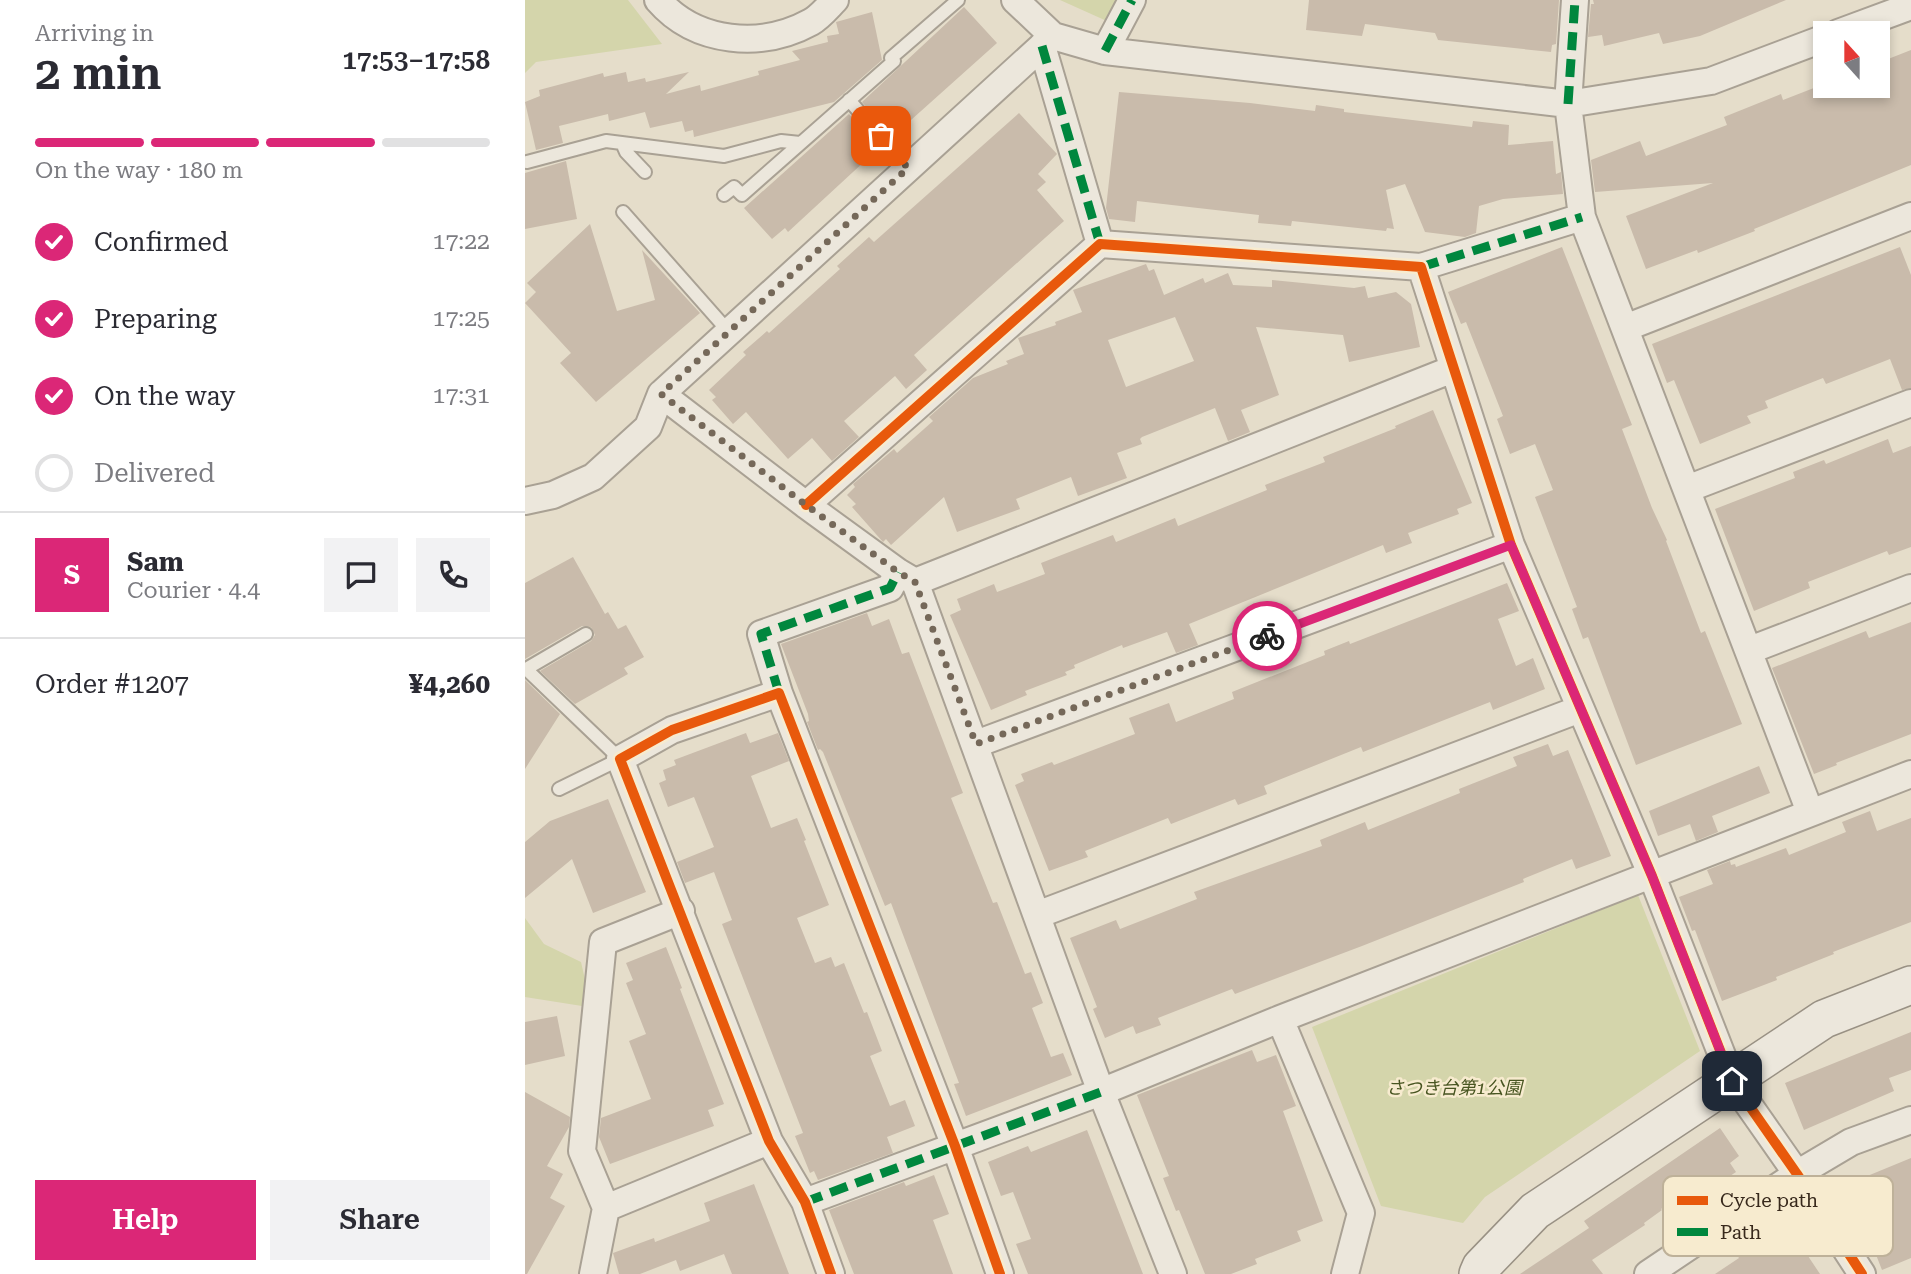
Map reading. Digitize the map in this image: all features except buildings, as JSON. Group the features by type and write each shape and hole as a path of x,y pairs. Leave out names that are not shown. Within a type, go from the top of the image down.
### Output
{"street":[{"path":"658,0 691,28 725,39 754,39 782,34 813,21 835,0"},
{"path":"1015,0 1048,41 1100,244"},
{"path":"1104,51 1132,0"},
{"path":"1575,0 1568,104 1582,217 1810,812"},
{"path":"1870,21 1911,6"},
{"path":"1048,41 1104,51 1568,104 1711,81 1813,43"},
{"path":"525,501 553,495 593,477 648,427 661,394 1048,41"},
{"path":"1625,328 1911,216"},
{"path":"806,505 1100,244 1421,267 1582,217"},
{"path":"1421,267 1511,545 1652,876 1732,1081 1797,1174"},
{"path":"1000,1274 954,1146 779,692 761,634 890,588 907,577 1453,369"},
{"path":"661,394 806,505 907,577 976,744 1101,1092 1173,1274"},
{"path":"1687,489 1911,403"},
{"path":"976,744 1511,545"},
{"path":"1750,650 1911,588"},
{"path":"779,692 672,730 620,759 769,1141 805,1202 831,1274"},
{"path":"1037,915 1580,709"},
{"path":"805,1202 1101,1092 1280,1019 1911,774"},
{"path":"593,1274 606,1208 582,1151 603,942 681,911"},
{"path":"1478,1274 1481,1267 1535,1211 1824,1019 1911,985"},
{"path":"1280,1019 1361,1213 1345,1274"},
{"path":"1794,1176 1851,1142 1911,1119"},
{"path":"606,1208 769,1141"},
{"path":"1648,1274 1675,1256"},
{"path":"1850,1256 1862,1274"}],"lane":[{"path":"724,195 734,187 742,195 894,61 891,58 958,0"},
{"path":"849,100 908,168"},
{"path":"527,162 606,141 724,156 781,141 800,143"},
{"path":"622,143 626,152 645,172"},
{"path":"623,212 729,332"},
{"path":"559,789 620,759 526,669 586,634"}],"green space":[{"path":"525,0 628,0 662,44 536,62 525,73"},
{"path":"1060,0 1121,0 1109,22"},
{"name":"さつき台第1公園","path":"1638,895 1700,1051 1485,1197 1463,1223 1381,1206 1312,1027"},
{"path":"525,918 544,944 581,962 586,984 582,1006 525,997"}],"marked path":[{"path":"1105,51 1132,0"},
{"path":"1568,104 1575,0"},
{"path":"1042,46 1100,244"},
{"path":"1421,267 1582,217"},
{"path":"779,693 761,634 890,588 898,572"},
{"path":"805,1202 1101,1092"}],"cycle path":[{"path":"806,505 1100,244 1421,267 1511,545 1652,876 1732,1081 1798,1176"},
{"path":"831,1274 805,1202 769,1141 620,759 672,730 779,693 955,1146 1000,1274"},
{"path":"1850,1256 1862,1274"}],"way so far":[{"path":"881,136 908,168 661,394 806,505 915,582 976,744 1267,636"}],"route":[{"path":"1267,636 1511,545 1652,876 1732,1081"}]}
